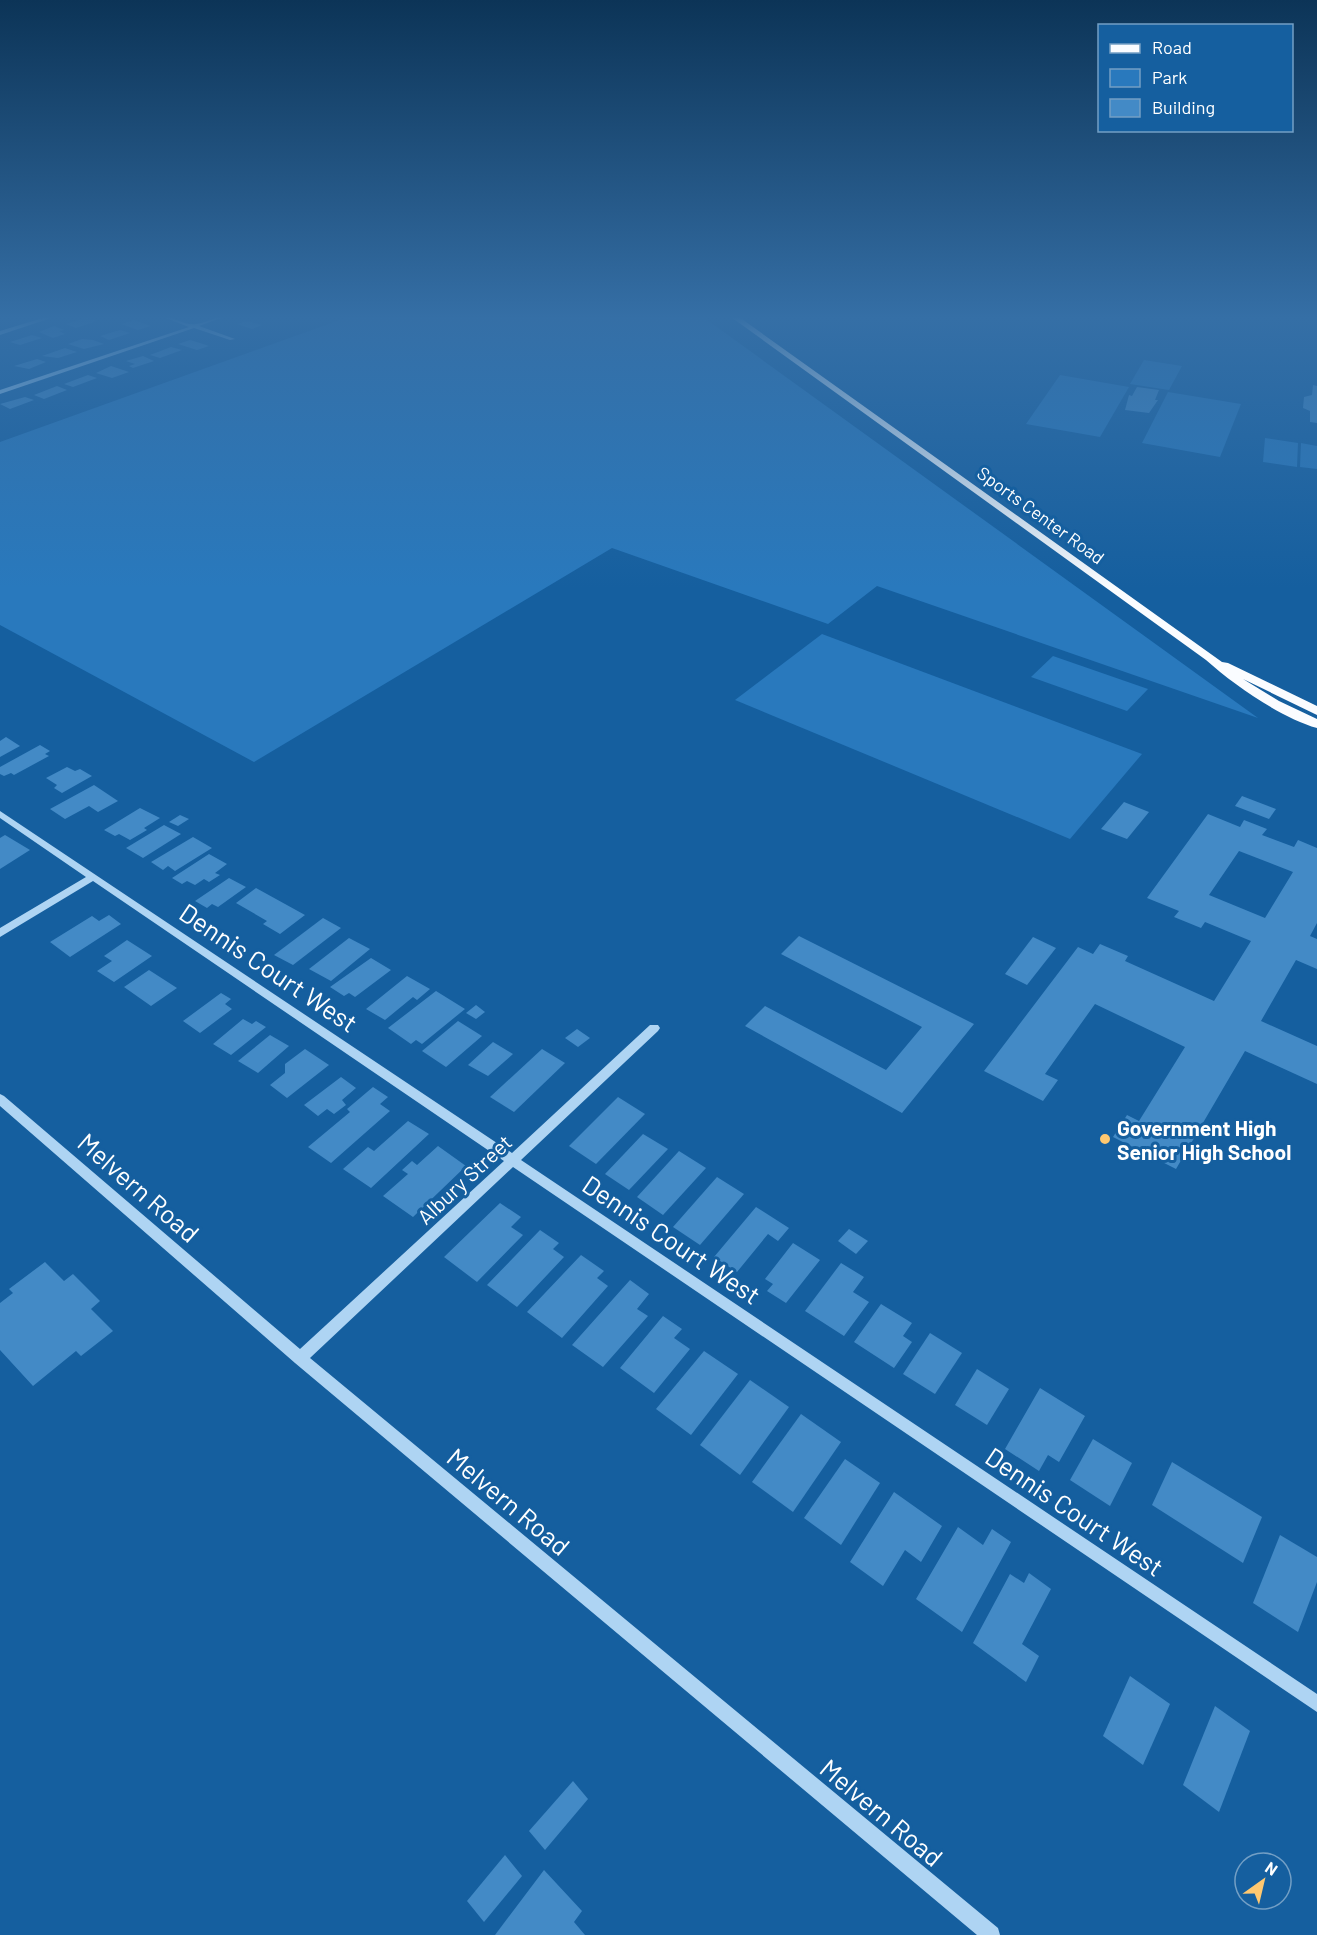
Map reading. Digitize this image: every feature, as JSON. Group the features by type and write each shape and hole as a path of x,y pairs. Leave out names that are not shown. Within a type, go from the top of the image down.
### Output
{"main road":[{"name":"Sports Center Road","path":"860,407 1210,658 1251,692 1317,724"},
{"name":"Sports Center Road","path":"1210,658 1317,711"}],"street":[{"name":"Dennis Court West","path":"0,814 1317,1704"},
{"path":"0,933 93,877"},
{"name":"Albury Street","path":"300,1358 654,1028"},
{"name":"Melvern Road","path":"0,1099 300,1358 991,1935"}],"green space":[{"path":"97,407 828,407 1258,718 877,586 828,624 612,548 254,762 0,625 0,442"},
{"path":"1038,407 1117,407 1100,437 1026,424"},
{"path":"1160,407 1240,407 1220,457 1142,443"},
{"path":"1265,438 1298,443 1297,467 1263,462"},
{"path":"1301,443 1317,446 1317,469 1300,467"},
{"path":"822,634 1142,754 1070,839 735,700"},
{"path":"1053,656 1148,689 1127,711 1031,677"}],"building":[{"path":"1126,407 1153,407 1149,413 1125,410"},
{"path":"1317,407 1317,423 1310,422 1310,411 1303,408"},
{"path":"6,737 20,746 0,757 0,741"},
{"path":"40,745 50,751 45,754 49,756 14,775 0,774 0,767"},
{"path":"67,767 75,771 80,769 92,776 62,793 54,788 57,785 46,778"},
{"path":"94,785 118,801 98,812 89,806 65,819 50,809"},
{"path":"1242,796 1276,809 1269,819 1235,806"},
{"path":"1124,802 1149,812 1127,839 1101,829"},
{"path":"140,808 160,818 144,828 147,830 130,840 104,830"},
{"path":"1208,814 1240,827 1244,820 1267,829 1262,835 1294,847 1298,840 1317,848 1317,923 1310,936 1317,939 1317,969 1296,960 1261,1021 1317,1046 1317,1084 1245,1051 1176,1169 1113,1137 1127,1115 1139,1121 1185,1047 1095,1004 1045,1074 1058,1080 1043,1101 984,1071 1078,947 1093,954 1100,944 1128,956 1125,961 1214,1001 1251,941 1205,922 1201,928 1174,917 1179,911 1147,898","holes":["1239,851 1293,872 1265,918 1209,895"]},
{"path":"180,815 189,819 178,826 169,822"},
{"path":"164,825 181,834 143,858 126,848"},
{"path":"5,835 30,850 0,869 0,838"},
{"path":"193,837 212,848 175,871 168,866 163,870 151,862"},
{"path":"209,854 227,864 215,873 220,875 209,882 204,879 195,885 187,881 182,884 172,878"},
{"path":"229,878 246,887 218,907 212,904 207,908 195,901"},
{"path":"256,888 305,915 280,934 263,924 267,921 236,903"},
{"path":"109,915 121,924 70,957 50,942 92,916 99,921"},
{"path":"323,918 341,928 293,965 274,955"},
{"path":"799,936 974,1024 902,1113 745,1026 765,1006 886,1070 922,1027 781,954"},
{"path":"1033,937 1056,948 1027,985 1005,974"},
{"path":"349,938 370,949 331,981 309,969"},
{"path":"127,940 152,956 114,982 97,971 112,961 104,956"},
{"path":"371,958 391,970 355,997 349,993 344,996 330,987"},
{"path":"149,970 177,988 151,1006 124,987"},
{"path":"407,976 430,989 417,1000 413,997 385,1020 366,1009"},
{"path":"436,991 465,1009 422,1044 416,1040 411,1044 388,1028"},
{"path":"221,993 231,999 225,1004 232,1009 200,1033 183,1021"},
{"path":"476,1005 485,1012 476,1019 466,1013"},
{"path":"243,1019 252,1024 256,1021 266,1027 231,1055 213,1044"},
{"path":"458,1021 482,1036 446,1067 422,1051"},
{"path":"577,1029 590,1038 578,1047 565,1038"},
{"path":"270,1035 289,1046 258,1073 238,1061"},
{"path":"493,1042 513,1054 488,1076 468,1065"},
{"path":"305,1049 329,1065 287,1098 270,1085 285,1073 285,1064"},
{"path":"542,1049 565,1063 514,1112 490,1097"},
{"path":"341,1077 356,1088 342,1100 346,1105 334,1114 327,1109 318,1116 304,1105"},
{"path":"373,1087 388,1097 380,1104 390,1111 331,1163 308,1147 350,1112 347,1109"},
{"path":"618,1097 645,1114 596,1164 569,1146"},
{"path":"408,1121 429,1134 371,1188 343,1169 368,1147 374,1151"},
{"path":"643,1134 668,1149 629,1190 605,1174"},
{"path":"438,1146 466,1166 413,1217 383,1196 408,1174 402,1170 412,1161 417,1165"},
{"path":"679,1151 706,1168 663,1215 637,1197"},
{"path":"717,1177 744,1194 700,1245 673,1227"},
{"path":"500,1203 521,1217 511,1227 523,1235 477,1282 444,1257"},
{"path":"756,1207 789,1228 778,1241 768,1234 737,1272 714,1257"},
{"path":"849,1229 868,1241 856,1254 838,1241"},
{"path":"540,1230 559,1243 553,1249 564,1257 517,1307 487,1285"},
{"path":"793,1243 820,1260 786,1303 767,1291 773,1284 765,1279"},
{"path":"581,1255 604,1271 597,1278 608,1286 562,1338 527,1312"},
{"path":"45,1262 64,1281 73,1274 100,1301 91,1309 113,1331 81,1356 76,1351 33,1386 0,1350 0,1303 13,1293 9,1289"},
{"path":"841,1263 864,1277 853,1292 869,1302 844,1336 805,1311"},
{"path":"630,1280 649,1294 637,1309 648,1316 603,1367 572,1345"},
{"path":"881,1304 912,1323 903,1336 912,1342 894,1368 854,1342"},
{"path":"663,1316 682,1329 674,1338 690,1349 654,1393 620,1368"},
{"path":"930,1333 962,1353 935,1394 903,1374"},
{"path":"704,1351 738,1374 691,1435 656,1409"},
{"path":"977,1369 1009,1389 987,1425 955,1405"},
{"path":"750,1380 789,1407 740,1475 700,1445"},
{"path":"1040,1388 1085,1416 1059,1462 1048,1455 1039,1471 1005,1449"},
{"path":"801,1414 841,1442 793,1512 752,1482"},
{"path":"1093,1439 1132,1463 1110,1506 1070,1480"},
{"path":"845,1459 880,1483 841,1545 804,1518"},
{"path":"1172,1462 1262,1517 1243,1563 1152,1505"},
{"path":"894,1492 942,1526 921,1562 905,1550 883,1586 850,1562"},
{"path":"958,1527 983,1545 992,1529 1011,1542 962,1632 916,1599"},
{"path":"1280,1535 1317,1557 1317,1582 1298,1632 1253,1603"},
{"path":"1029,1573 1051,1589 1022,1644 1039,1656 1026,1682 973,1643 1010,1574 1024,1583"},
{"path":"1130,1676 1170,1704 1143,1765 1103,1736"},
{"path":"1215,1706 1250,1731 1219,1812 1183,1785"},
{"path":"573,1781 588,1799 545,1850 529,1831"},
{"path":"505,1855 522,1876 484,1922 467,1901"},
{"path":"544,1870 582,1911 574,1922 585,1935 495,1935"}],"place":[{"name":"Government High Senior High School","path":"1105,1139"}]}
